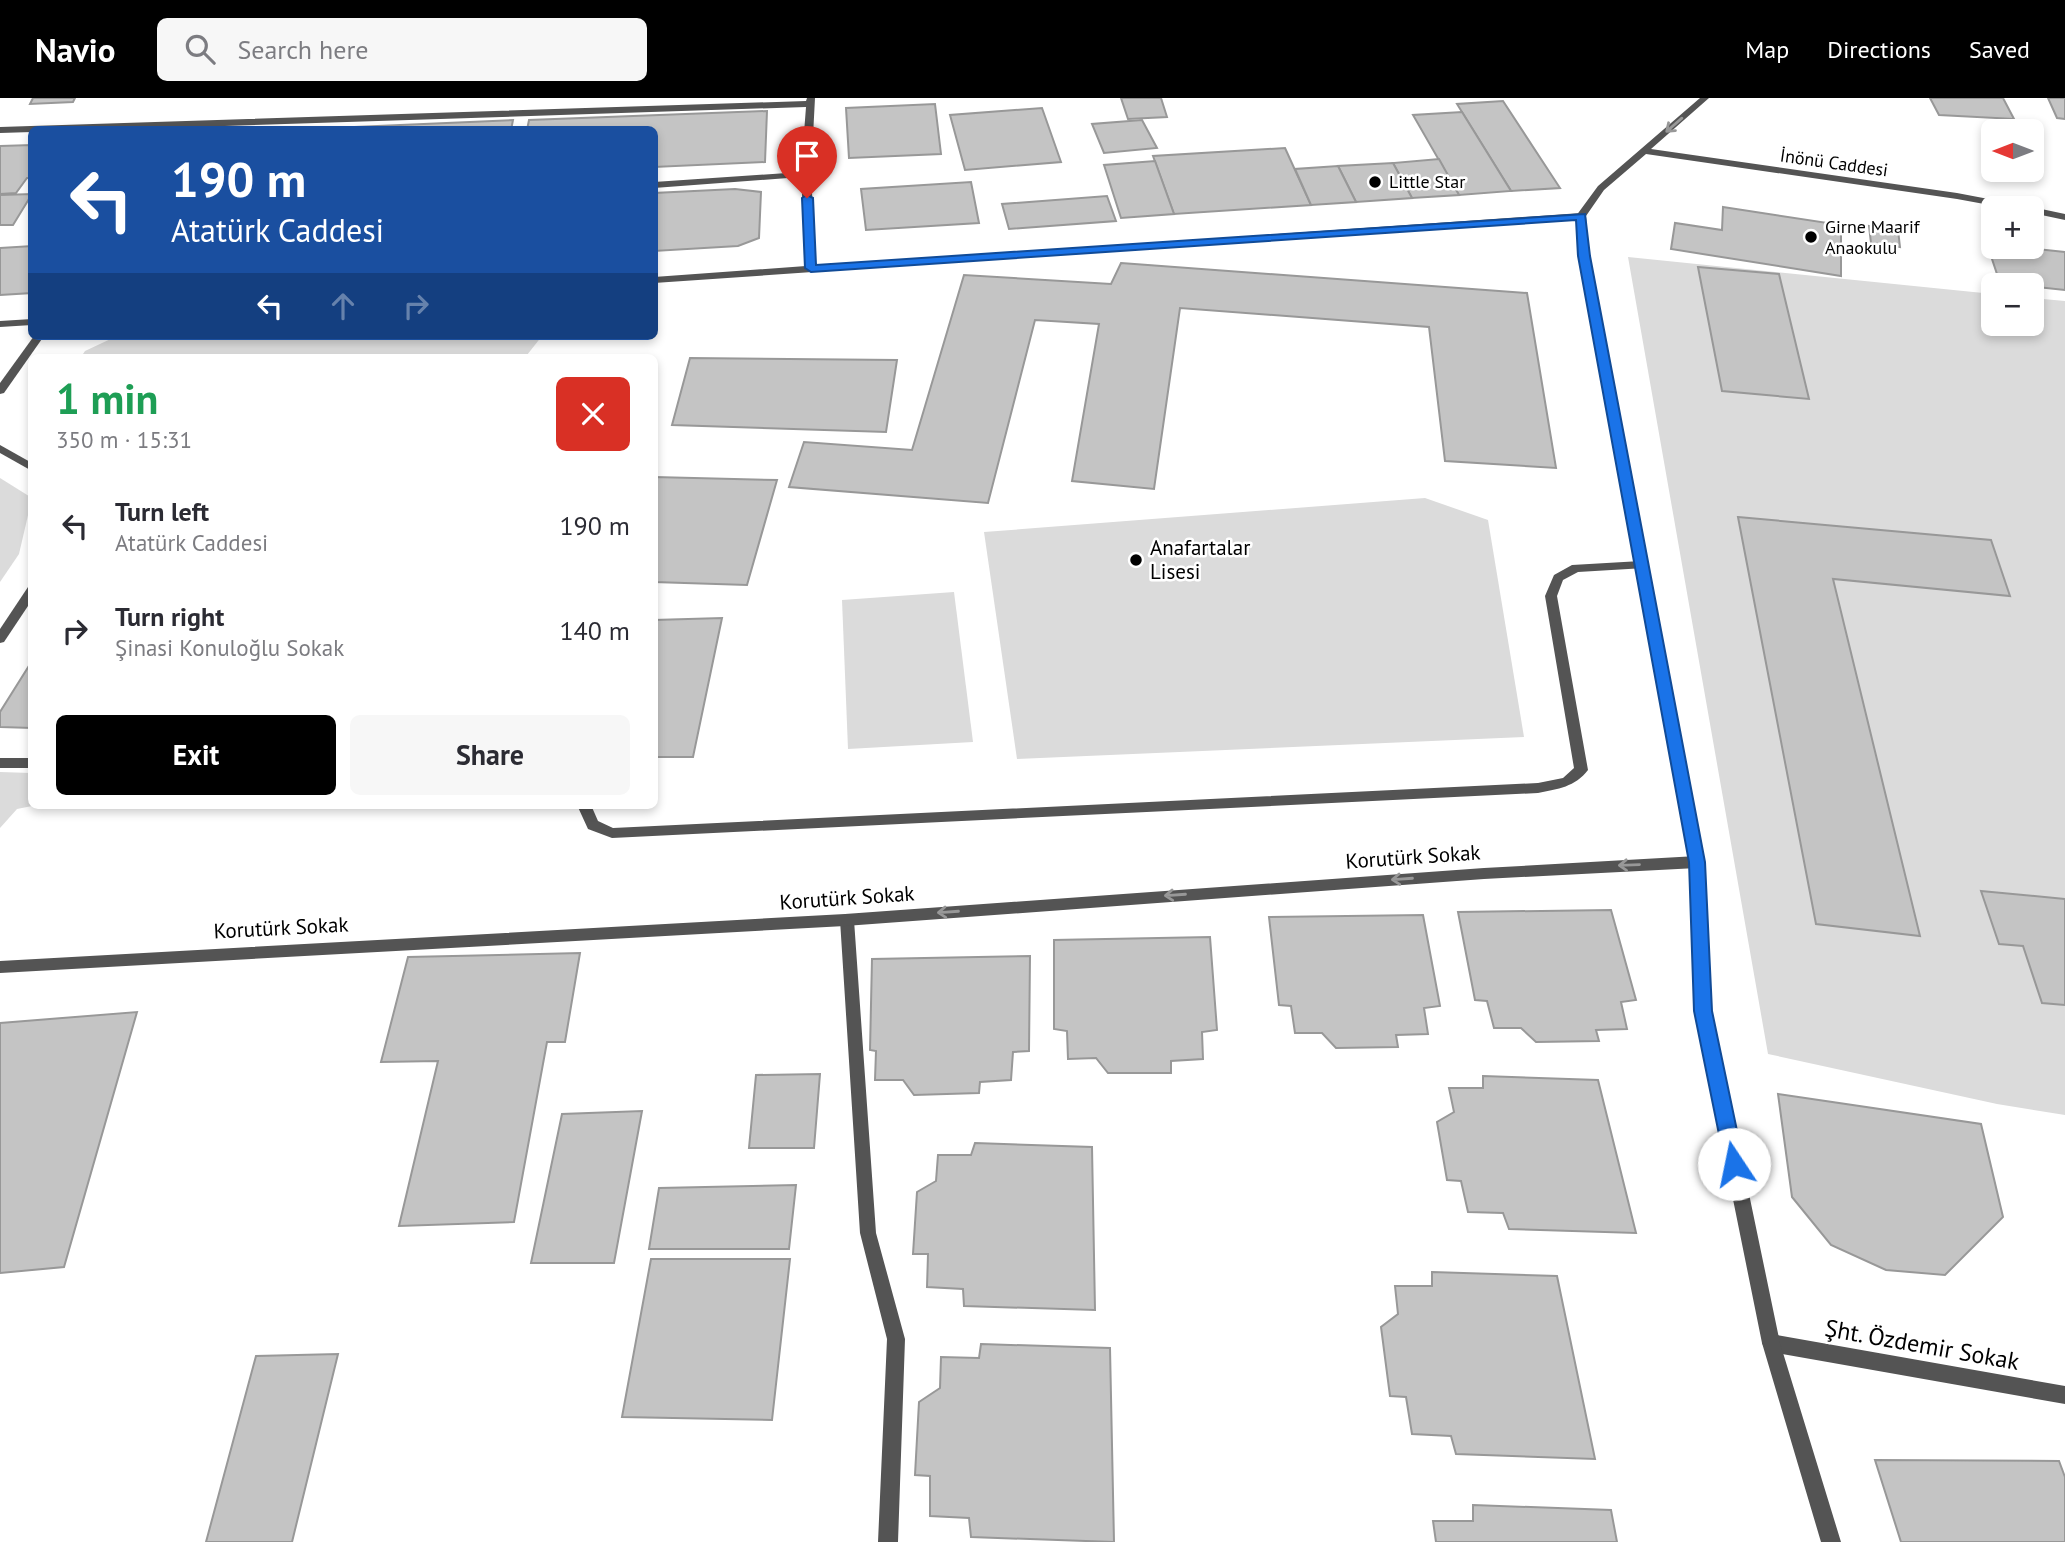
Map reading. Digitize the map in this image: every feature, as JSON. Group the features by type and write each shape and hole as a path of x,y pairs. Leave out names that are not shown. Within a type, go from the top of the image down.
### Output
{"street":[{"path":"1705,98 1601,188 1581,216 1584,256 1697,862 1703,1011 1771,1343 1830,1542"},
{"path":"187,126 810,101 806,174 811,268"},
{"path":"0,130 28,129"},
{"name":"İnönü Caddesi","path":"1643,151 1981,201"},
{"path":"658,185 806,174"},
{"path":"2044,213 2065,217"},
{"path":"658,280 1581,216"},
{"path":"0,324 28,322"},
{"path":"0,391 36,340"},
{"path":"0,448 28,466"},
{"path":"586,809 593,825 612,833 623,833 1538,788 1567,782 1581,770 1550,596 1558,578 1576,568 1642,565"},
{"path":"0,639 28,596"},
{"path":"0,763 28,763"},
{"name":"Korutürk Sokak","path":"0,967 333,946 847,920 1534,869 1697,862"},
{"path":"847,920 868,1233 896,1339 888,1542"},
{"name":"Şht. Özdemir Sokak","path":"1771,1343 2065,1395"}],"shaded area":[{"path":"1628,257 1981,293 1981,336 2044,336 2044,299 2065,301 2065,1115 1997,1104 1768,1054"},
{"path":"108,340 539,340 528,354 83,354"},
{"path":"0,478 28,496 28,515 19,554 0,582"},
{"path":"1425,498 1488,520 1524,737 1017,759 984,532"},
{"path":"954,592 973,742 848,749 842,600"},
{"path":"0,772 28,773 28,807 17,809 0,828"}],"building":[{"path":"33,98 75,98 73,102 30,104"},
{"path":"1121,98 1161,98 1167,117 1128,119"},
{"path":"1930,98 2003,98 2014,119 1939,115"},
{"path":"2048,98 2065,98 2065,119 2057,118"},
{"path":"1503,101 1560,188 1511,191 1457,104"},
{"path":"935,104 941,154 849,158 846,108"},
{"path":"1042,108 1061,162 965,170 950,115"},
{"path":"767,111 765,162 658,167 658,126 528,126 529,120"},
{"path":"1462,112 1511,191 1459,195 1413,115"},
{"path":"513,120 512,126 376,126"},
{"path":"1142,120 1157,148 1104,153 1092,124"},
{"path":"28,145 28,178 16,193 0,194 0,146"},
{"path":"1285,148 1311,205 1174,214 1153,156"},
{"path":"1439,159 1459,195 1412,198 1393,163"},
{"path":"1155,161 1174,214 1121,218 1104,165"},
{"name":"Little Star","path":"1393,163 1412,198 1356,202 1338,166"},
{"path":"1338,166 1356,202 1311,205 1295,169"},
{"path":"971,182 979,223 866,230 861,189"},
{"path":"735,189 761,192 759,238 738,246 658,251 658,193"},
{"path":"28,194 28,201 13,225 0,225 0,195"},
{"path":"1107,196 1116,221 1009,229 1002,204"},
{"path":"1723,207 1841,225 1841,276 1671,249 1675,223 1722,230"},
{"path":"1869,226 1898,230 1900,247 1871,243"},
{"path":"28,246 28,293 0,295 0,248"},
{"path":"2044,250 2065,252 2065,290 2044,288 2044,273 1997,273 1992,259 2044,259"},
{"path":"1121,263 1527,293 1556,468 1445,461 1429,327 1180,308 1154,489 1072,481 1099,324 1035,320 988,503 789,487 804,442 912,450 964,275 1111,284"},
{"path":"1698,267 1779,274 1809,399 1722,391"},
{"path":"690,358 897,360 886,432 672,425"},
{"path":"658,477 777,480 747,585 658,582"},
{"path":"1738,517 1991,540 2010,596 1833,579 1920,936 1816,924"},
{"path":"722,618 693,757 658,757 658,620"},
{"path":"28,667 28,728 0,727 0,712"},
{"path":"1981,891 2065,899 2065,1005 2042,1003 2023,946 1999,944"},
{"path":"1611,910 1636,1000 1621,1002 1627,1029 1596,1030 1599,1041 1536,1042 1521,1028 1494,1028 1487,1001 1475,1000 1458,912"},
{"path":"1423,915 1440,1006 1424,1008 1428,1034 1396,1035 1398,1047 1336,1048 1322,1033 1295,1033 1291,1006 1279,1005 1269,917"},
{"path":"1210,937 1217,1030 1202,1032 1203,1059 1171,1061 1171,1073 1108,1073 1096,1058 1068,1059 1067,1031 1054,1029 1054,940"},
{"path":"580,953 565,1042 547,1042 514,1222 399,1226 438,1061 381,1062 408,957"},
{"path":"1030,956 1029,1051 1013,1052 1011,1080 980,1082 979,1093 914,1095 903,1080 875,1080 876,1051 870,1050 872,959"},
{"path":"137,1012 64,1267 0,1273 0,1023"},
{"path":"820,1074 814,1148 749,1148 756,1075"},
{"path":"1483,1076 1598,1080 1636,1233 1509,1229 1503,1213 1468,1212 1461,1181 1447,1180 1437,1122 1454,1112 1449,1088 1483,1088"},
{"path":"1778,1094 1981,1124 2003,1217 1945,1275 1886,1270 1831,1245 1792,1197"},
{"path":"642,1111 614,1263 531,1263 562,1114"},
{"path":"975,1143 1092,1147 1095,1310 964,1306 963,1289 927,1287 928,1254 913,1254 917,1192 936,1181 938,1155 971,1155"},
{"path":"796,1185 789,1249 649,1249 659,1188"},
{"path":"651,1259 790,1259 772,1420 622,1417"},
{"path":"1432,1272 1557,1276 1595,1459 1456,1454 1451,1436 1412,1434 1406,1397 1390,1396 1381,1327 1398,1314 1395,1286 1432,1286"},
{"path":"981,1344 1110,1348 1114,1542 971,1537 969,1518 930,1516 930,1476 915,1475 919,1402 940,1388 941,1357 979,1358"},
{"path":"338,1354 292,1542 206,1542 256,1356"},
{"path":"1875,1460 2059,1461 2065,1477 2065,1542 1901,1542"},
{"path":"1473,1505 1611,1510 1617,1542 1436,1542 1433,1521 1473,1521"}],"place":[{"name":"Little Star","path":"1375,182"},
{"name":"Girne Maarif Anaokulu","path":"1811,237"},
{"name":"Anafartalar Lisesi","path":"1136,560"}],"route":[{"path":"807,198 811,268 1581,216 1584,256 1697,862 1703,1011 1734,1164"}]}
